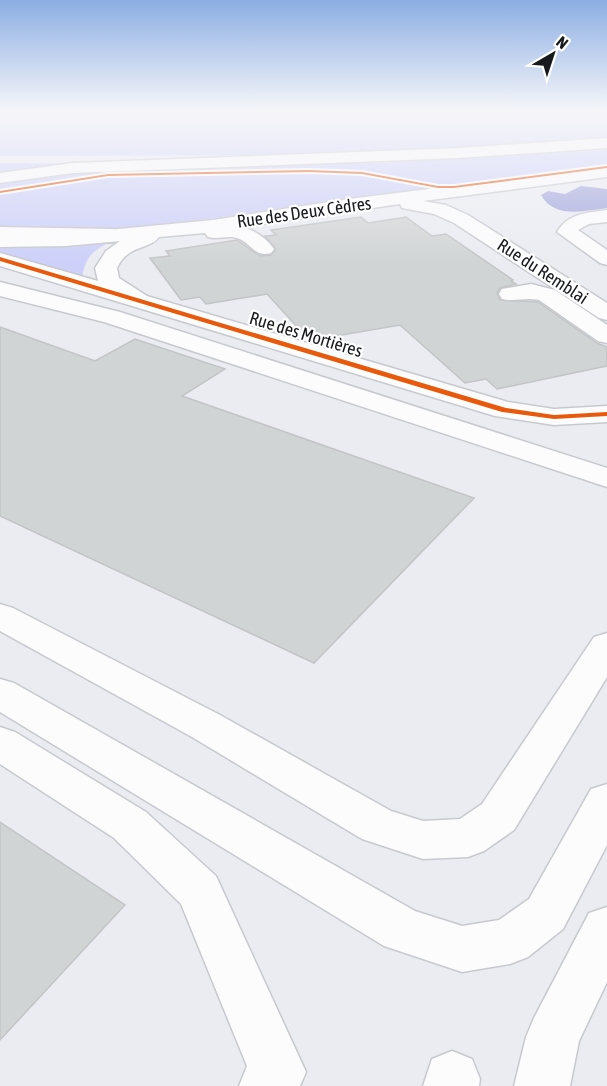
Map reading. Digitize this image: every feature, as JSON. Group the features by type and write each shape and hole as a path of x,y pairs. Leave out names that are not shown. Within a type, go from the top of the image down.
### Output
{"street":[{"path":"0,180 27,165 73,168 185,163"},
{"name":"Rue des Deux Cèdres","path":"0,241 43,241 213,226 348,205 607,172"},
{"name":"Rue du Remblai","path":"479,230 455,207 457,201 465,197 539,181"},
{"name":"Rue du Remblai","path":"348,205 426,205 439,208 517,254 579,259 607,313"},
{"path":"607,216 577,222 569,227 567,232 579,259 607,275"},
{"path":"148,303 110,281 106,268 111,257 132,242 213,226"},
{"path":"106,268 146,245 168,239 233,231 248,234 264,249"},
{"path":"0,233 112,235"},
{"name":"Rue des Mortières","path":"0,259 505,410 554,417 607,414"},
{"name":"Rue des Mortières","path":"0,268 139,309 213,323"},
{"path":"0,289 112,317 607,478"},
{"path":"510,294 531,291 547,294 607,336"},
{"path":"0,616 206,726 378,826 423,840 468,838 498,818 607,646"},
{"path":"0,693 402,930 462,949 510,941 546,914 607,802"},
{"path":"0,743 130,825 199,891 278,1072 267,1086"},
{"path":"542,1086 553,1037 607,929"}],"shaded area":[{"path":"0,163 87,164 0,175"},
{"path":"376,163 607,163 149,227 110,231 0,230 0,184 71,171"},
{"path":"581,186 607,189 607,208 571,212 554,208 541,195 548,191 565,194"},
{"path":"116,239 93,253 86,263 82,278 0,255 0,245"}],"building":[{"path":"361,217 368,223 406,217 432,236 446,234 513,280 511,281 516,284 500,288 497,293 500,300 538,302 597,343 607,347 607,366 497,389 486,379 465,383 400,325 324,338 315,330 302,332 267,294 206,304 200,297 181,300 150,258 170,256 166,251 237,240 260,256 271,255 276,249 265,236 276,235 271,230"},
{"path":"0,327 95,361 135,339 225,369 182,396 474,498 314,663 0,516"},
{"path":"0,822 125,905 0,1040"}],"cycle path":[{"path":"0,192 108,175 309,171 362,173 438,187 454,187 607,167"},
{"path":"0,259 505,410 554,417 607,414"}]}
